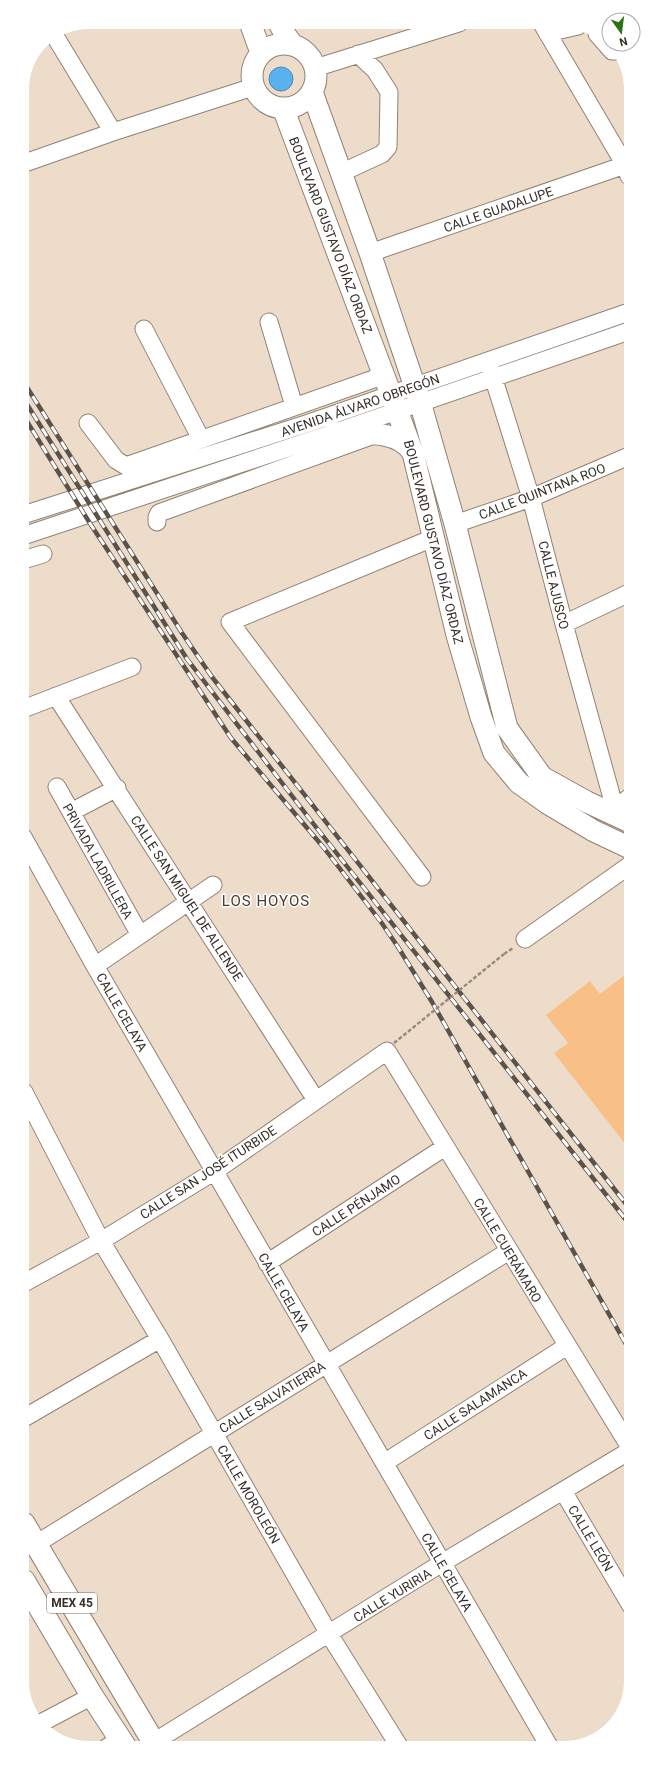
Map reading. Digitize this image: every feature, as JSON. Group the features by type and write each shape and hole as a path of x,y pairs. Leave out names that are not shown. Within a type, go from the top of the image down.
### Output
{"highway":[{"name":"MEX 45","path":"29,1532 153,1741"},
{"name":"MEX 45","path":"29,1589 92,1696 116,1741"},
{"path":"92,1696 119,1683"}],"main road":[{"path":"252,29 261,53"},
{"path":"282,29 293,45"},
{"path":"276,45 293,45 303,50 311,58 315,68 316,81 312,92 300,104 283,108 274,107 265,103 258,96 253,87 251,78 252,69 255,60 268,48 276,45"},
{"name":"BOULEVARD GUSTAVO DÍAZ ORDAZ","path":"312,92 370,253 417,395 455,524 507,728 542,776 587,802 619,815"},
{"name":"BOULEVARD GUSTAVO DÍAZ ORDAZ","path":"283,108 413,453 457,635 481,717 494,753 519,783 547,803 594,831 624,845"},
{"path":"333,433 375,434 387,436 410,448 413,453"}],"street":[{"path":"315,68 439,29"},
{"path":"545,29 624,166"},
{"path":"57,38 113,132"},
{"path":"341,173 382,154 388,147 389,92 375,70 358,54"},
{"path":"29,162 113,132 253,87"},
{"name":"CALLE GUADALUPE","path":"370,253 624,172"},
{"name":"AVENIDA ÁLVARO OBREGÓN","path":"29,513 309,423 395,402 417,395 490,369 624,314"},
{"path":"269,322 294,406"},
{"path":"144,329 201,439"},
{"name":"AVENIDA ÁLVARO OBREGÓN","path":"490,369 624,332"},
{"name":"CALLE AJUSCO","path":"490,369 531,498 564,624 619,815"},
{"path":"88,423 116,460 126,466 384,375"},
{"name":"AVENIDA ÁLVARO OBREGÓN","path":"29,534 333,433 395,402"},
{"path":"157,522 157,517 160,513 375,434"},
{"name":"CALLE QUINTANA ROO","path":"455,524 531,498 624,458"},
{"path":"422,877 230,622 433,538"},
{"path":"29,558 43,554"},
{"path":"564,624 624,595"},
{"path":"29,707 132,667"},
{"name":"CALLE SAN MIGUEL DE ALLENDE","path":"56,696 117,788 316,1100"},
{"name":"PRIVADA LADRILLERA","path":"57,787 140,935"},
{"path":"71,812 117,788"},
{"name":"CALLE CELAYA","path":"29,848 95,966 546,1741"},
{"path":"525,939 624,869"},
{"path":"95,966 213,885"},
{"name":"CALLE SAN JOSÉ ITURBIDE","path":"29,1280 101,1240 215,1171 391,1047"},
{"name":"CALLE CUERÁMARO","path":"391,1047 445,1147 624,1438"},
{"name":"CALLE MOROLEÓN","path":"29,1102 101,1240 160,1339 329,1634 395,1741"},
{"name":"CALLE PÉNJAMO","path":"267,1263 445,1147"},
{"name":"CALLE SALVATIERRA","path":"36,1544 509,1251"},
{"path":"29,1415 160,1339"},
{"name":"CALLE SALAMANCA","path":"384,1463 567,1346"},
{"name":"CALLE YURIRIA","path":"161,1741 329,1634 624,1453"},
{"name":"CALLE LEÓN","path":"563,1491 624,1594"},
{"path":"44,1721 92,1696"}],"path":[{"path":"391,1047 504,954"}],"water":[{"path":"276,67 286,67 293,74 293,84 286,91 276,91 269,84 269,74"}],"building":[{"path":"624,976 624,1142 554,1053 568,1043 546,1015 590,981 600,994"}],"railway":[{"path":"29,391 182,633 212,677 624,1201"},
{"path":"29,408 187,659 312,822 624,1217"},
{"path":"29,425 91,525 231,738 324,848 381,922 398,947 432,1002 624,1341"}],"district":[{"name":"LOS HOYOS","path":"266,901"}]}
